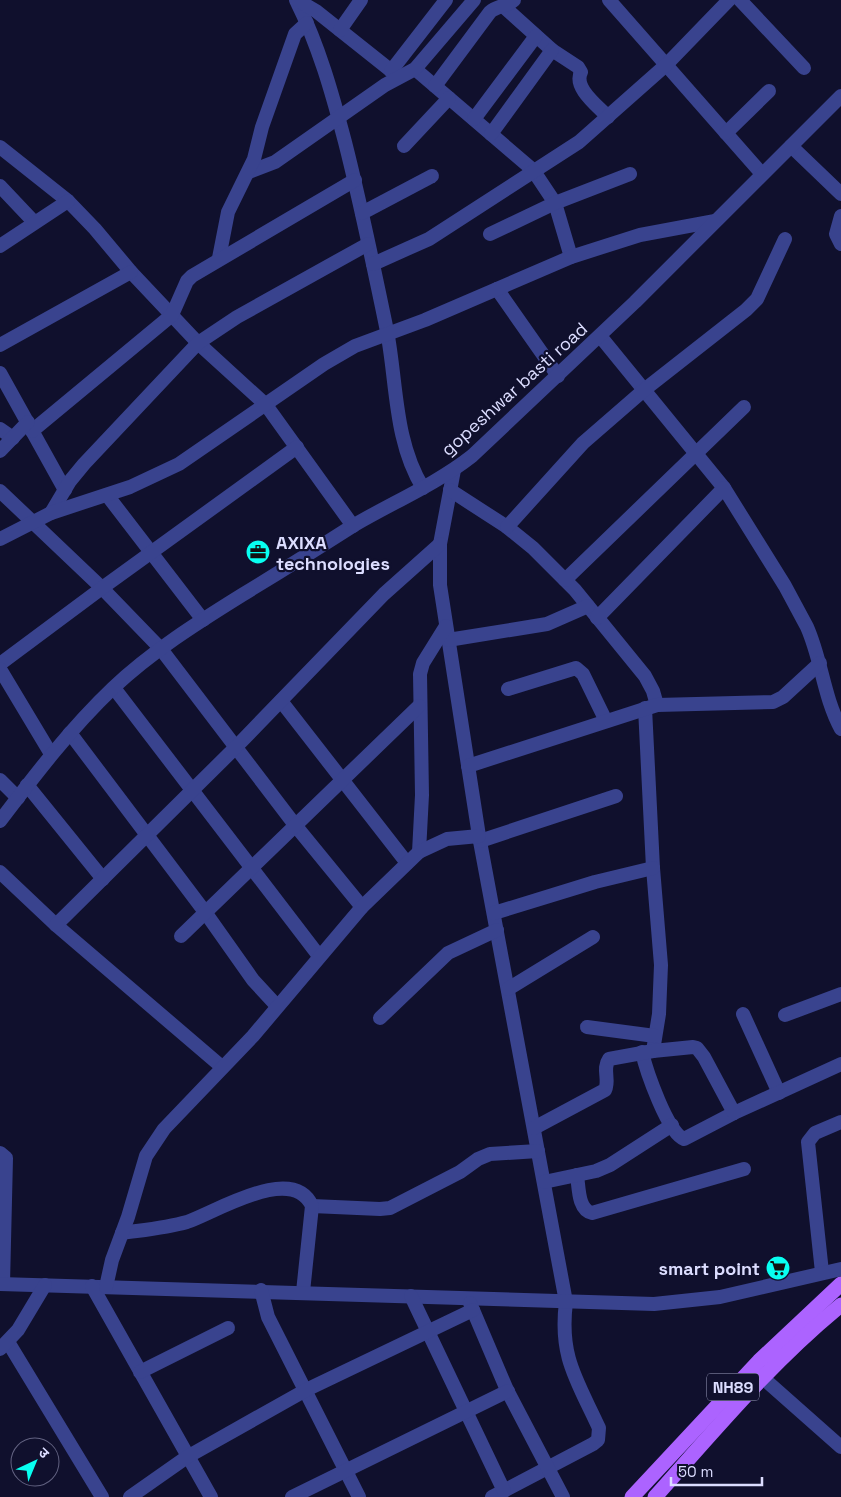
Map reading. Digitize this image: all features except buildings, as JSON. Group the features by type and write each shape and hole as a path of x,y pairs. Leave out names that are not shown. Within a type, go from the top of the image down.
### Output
{"main road":[{"name":"NH89","path":"632,1497 734,1386 803,1318 841,1284"},
{"name":"NH89","path":"655,1497 763,1378 801,1340 841,1305"}],"street":[{"path":"296,0 322,58 339,118 355,180 387,332 405,448 411,468 423,488"},
{"path":"296,0 340,30 395,74"},
{"path":"340,30 360,0"},
{"path":"249,172 275,162 339,118 395,74 446,0"},
{"path":"395,74 415,69 474,0"},
{"path":"609,0 762,174"},
{"path":"373,264 429,238 579,142 666,65 729,0"},
{"path":"740,0 804,68"},
{"path":"435,86 490,12 508,3 536,36 552,50 578,67 581,72 578,78 579,86 608,117"},
{"path":"219,258 228,212 249,172 262,127 295,34 307,23"},
{"path":"474,119 536,36"},
{"path":"491,134 552,50"},
{"path":"415,69 533,170 555,204 571,258"},
{"path":"726,133 769,91"},
{"name":"gopeshwar basti road","path":"0,821 51,754 70,733 114,688 161,649 203,620 353,526 454,470 472,456 600,336 841,96"},
{"path":"404,146 449,98"},
{"path":"791,146 841,194"},
{"path":"0,147 68,201 96,229 131,272 198,343 266,405 353,526"},
{"path":"490,234 555,204 630,174"},
{"path":"362,213 432,176"},
{"path":"0,451 13,438 172,315 187,281 219,258 355,180"},
{"path":"0,186 34,222"},
{"path":"0,246 68,201"},
{"path":"841,216 836,234 841,244"},
{"path":"0,539 51,514 152,478 179,464 324,364 355,346 387,332 425,320 571,258 640,235 715,221"},
{"path":"507,527 567,459 644,390 746,310 757,299 785,240"},
{"path":"51,514 64,490 84,464 198,343 237,317 368,244"},
{"path":"0,345 131,272"},
{"path":"498,289 558,376"},
{"path":"600,336 724,488 785,586 807,627 820,663 824,692 841,729"},
{"path":"0,372 64,490"},
{"path":"565,580 744,408"},
{"path":"0,428 13,438"},
{"path":"0,664 297,447"},
{"path":"410,1296 465,1413 498,1494 547,1470 593,1444 600,1434 599,1428 566,1352 563,1324 566,1302 480,839 440,585 440,544 454,470"},
{"path":"597,618 724,488"},
{"path":"0,490 102,588 161,649 295,825 362,907"},
{"path":"450,490 507,527 533,548 588,606 650,684 653,868 661,965 655,1036 648,1052 654,1090 678,1135 684,1139 734,1113 841,1064"},
{"path":"107,495 150,554 203,620"},
{"path":"56,925 236,747 384,594 440,544"},
{"path":"419,852 422,795 419,706 420,674 424,662 447,633 547,624 588,606"},
{"path":"468,766 651,706 773,702 783,697 820,663"},
{"path":"508,689 576,668 583,674 606,721"},
{"path":"0,669 51,754"},
{"path":"114,688 319,956"},
{"path":"281,701 407,864"},
{"path":"181,936 419,706"},
{"path":"70,733 205,912 253,980 277,1006"},
{"path":"0,780 18,798"},
{"path":"28,785 103,879"},
{"path":"99,1286 112,1260 146,1156 153,1143 277,1006 362,907 419,852 447,839 480,839 616,796"},
{"path":"494,913 595,882 653,868"},
{"path":"0,872 56,925 222,1067"},
{"path":"380,1018 448,953 497,930"},
{"path":"508,989 593,937"},
{"path":"785,1015 841,994"},
{"path":"743,1014 779,1093"},
{"path":"587,1027 655,1036"},
{"path":"534,1128 605,1090 608,1085 605,1069 609,1059 648,1052 697,1048 704,1056 734,1113"},
{"path":"822,1272 808,1142 815,1133 841,1122"},
{"path":"544,1182 610,1165 672,1125"},
{"path":"312,1206 380,1210 390,1208 460,1172 478,1159 490,1154 538,1151"},
{"path":"0,1153 6,1158 3,1183 1,1284 261,1290 410,1296 471,1304 566,1302 654,1304 688,1302 780,1284 822,1272 841,1269"},
{"path":"577,1175 582,1207 586,1212 592,1213 744,1169"},
{"path":"122,1233 188,1221 265,1190 296,1190 304,1194 312,1206 304,1292"},
{"path":"45,1285 4,1345 102,1497"},
{"path":"99,1286 140,1372 211,1497"},
{"path":"261,1290 268,1317 360,1497"},
{"path":"130,1497 187,1457 306,1390 428,1332 471,1304"},
{"path":"471,1304 508,1391 547,1470 563,1497"},
{"path":"140,1372 228,1328"},
{"path":"763,1378 841,1447"},
{"path":"292,1497 508,1391"}],"place":[{"name":"AXIXA technologies","path":"258,552"},
{"name":"smart point","path":"778,1268"}]}
